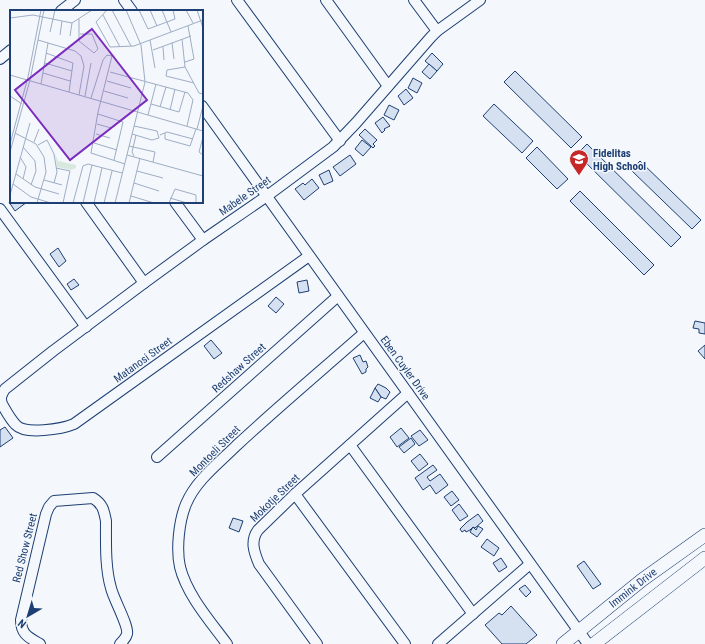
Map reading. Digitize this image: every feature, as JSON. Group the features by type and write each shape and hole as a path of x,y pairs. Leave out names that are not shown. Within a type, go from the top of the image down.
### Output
{"main road":[{"name":"Immink Drive","path":"563,644 642,580 705,535"},
{"name":"Immink Drive","path":"594,644 705,558"}],"street":[{"path":"62,10 75,0"},
{"path":"124,0 131,10"},
{"path":"238,0 340,141"},
{"path":"326,0 388,86"},
{"path":"414,0 437,31"},
{"name":"Mabele Street","path":"5,390 53,351 203,240 267,196 333,147 340,141 437,31 480,0"},
{"path":"0,59 10,51"},
{"name":"Eben Cuyler Drive","path":"203,107 588,644"},
{"path":"87,203 144,284"},
{"path":"176,203 203,240"},
{"path":"0,209 86,327"},
{"name":"Matanosi Street","path":"5,390 0,400 16,427 26,430 61,429 74,424 309,256"},
{"name":"Redshaw Street","path":"157,457 338,296"},
{"name":"Montoeli Street","path":"227,644 191,594 184,581 180,566 179,540 182,515 186,503 206,475 257,426 364,333"},
{"name":"Mokotje Street","path":"317,644 259,564 253,547 255,534 295,494 408,393"},
{"path":"350,445 473,614"},
{"path":"295,494 405,644"},
{"name":"Red Show Street","path":"40,644 28,637 23,632 21,620 23,606 46,514 54,501 93,498 98,501 104,511 106,521 109,579 112,593 126,627 127,634 120,644"},
{"path":"438,644 530,564"}],"building":[{"path":"432,53 443,64 437,71 425,61"},
{"path":"429,64 437,71 430,79 422,72"},
{"path":"515,71 582,137 571,148 504,82"},
{"path":"413,78 422,83 417,93 408,88"},
{"path":"406,89 413,98 404,105 398,96"},
{"path":"494,104 533,141 522,153 483,116"},
{"path":"389,105 399,110 394,120 384,115"},
{"path":"383,117 390,126 384,129 385,130 382,133 375,123"},
{"path":"365,129 377,140 373,144 375,146 373,148 359,135"},
{"path":"362,140 371,147 363,156 355,149"},
{"path":"587,144 681,237 671,247 577,154"},
{"path":"537,147 568,179 557,189 526,158"},
{"path":"350,155 356,164 340,176 333,167"},
{"path":"640,161 701,220 692,229 631,170"},
{"path":"329,170 333,181 324,185 319,175"},
{"path":"312,179 319,188 304,200 295,189 303,183 305,185"},
{"path":"580,191 654,265 644,275 570,201"},
{"path":"10,201 10,203 26,203 15,211 9,202"},
{"path":"58,248 66,261 59,267 50,254"},
{"path":"74,279 79,285 71,290 67,284"},
{"path":"307,280 309,291 299,293 297,282"},
{"path":"276,297 284,304 276,313 268,306"},
{"path":"695,321 705,323 705,334 699,333 699,329 693,328"},
{"path":"211,340 222,353 214,359 204,346"},
{"path":"705,345 705,359 698,351"},
{"path":"360,355 363,362 366,361 368,367 366,372 362,374 353,358"},
{"path":"378,384 390,392 386,399 381,397 375,388"},
{"path":"375,388 381,397 378,402 370,398"},
{"path":"5,427 13,438 0,447 0,430"},
{"path":"401,428 409,438 397,447 390,437"},
{"path":"420,430 428,440 419,446 411,436"},
{"path":"411,438 415,444 404,453 399,447"},
{"path":"420,454 428,464 419,471 411,461"},
{"path":"433,465 437,470 427,477 430,481 440,474 448,485 436,494 430,485 423,490 415,478"},
{"path":"452,491 459,500 451,506 444,497"},
{"path":"459,504 468,516 460,521 452,510"},
{"path":"478,514 483,521 475,528 473,527 466,532 465,530 462,532 460,529"},
{"path":"233,518 243,521 239,532 229,528"},
{"path":"478,526 483,529 477,537 470,532 473,527 476,530"},
{"path":"487,539 499,548 494,556 481,547"},
{"path":"501,558 507,567 499,572 493,563"},
{"path":"584,561 601,584 593,589 577,566"},
{"path":"525,585 531,592 526,597 519,589"},
{"path":"511,606 537,635 526,644 502,644 485,625 499,613 502,615"}],"place":[{"name":"Fidelitas High School","path":"579,176"}]}
